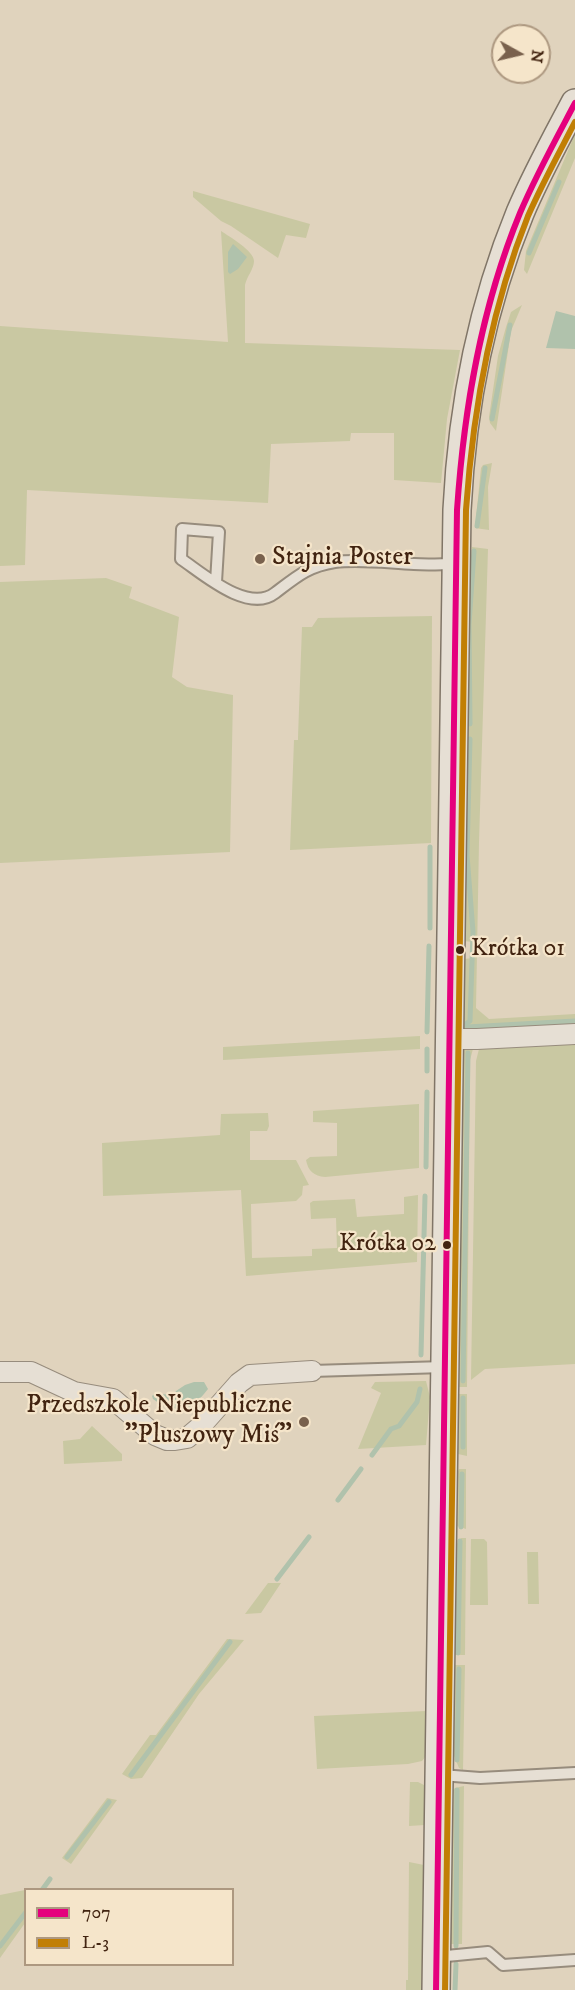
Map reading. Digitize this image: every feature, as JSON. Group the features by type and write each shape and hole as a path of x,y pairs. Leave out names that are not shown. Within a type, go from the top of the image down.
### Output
{"main road":[{"path":"436,1990 456,564 460,464 468,398 478,346 496,282 520,212 575,103"}],"street":[{"path":"449,1039 575,1034"},
{"path":"0,1372 31,1372 74,1392 112,1399 155,1435 167,1440 175,1440 187,1438 200,1427 239,1383 250,1375 312,1371"}],"lane":[{"path":"216,582 219,532 182,529 181,559 223,589 239,595 266,598 302,572 337,562 456,564"},
{"path":"312,1371 445,1367"},
{"path":"438,1774 480,1778 575,1773"},
{"path":"436,1957 488,1952 503,1965 575,1960"}],"shaded area":[{"path":"575,134 575,158 527,274 524,270 526,251"},
{"path":"193,191 310,224 306,238 286,235 278,258 221,221 193,197"},
{"path":"221,231 246,249 254,261 245,285 245,343 460,350 447,419 441,483 394,480 394,433 351,433 350,441 271,444 268,503 27,490 25,565 0,566 0,326 228,342"},
{"path":"233,244 247,257 238,269 230,274 228,272 228,252"},
{"path":"522,305 511,331 496,431 489,417 498,356 511,312"},
{"path":"556,311 575,316 575,349 546,348"},
{"path":"492,463 488,487 489,530 475,528 481,468 483,465"},
{"path":"472,547 488,549 476,1008 489,1019 575,1014 575,1029 469,1034 463,1028 463,959 474,958 474,942 463,941 468,586"},
{"path":"106,578 132,587 129,598 179,617 172,677 187,687 233,695 230,852 0,863 0,582"},
{"path":"432,616 431,843 290,850 294,740 298,740 302,627 312,627 318,618"},
{"path":"420,1036 420,1049 223,1060 223,1047"},
{"path":"575,1040 575,1364 485,1369 471,1380 476,1061 480,1045"},
{"path":"474,1045 470,1060 467,1387 456,1387 460,1056 463,1047"},
{"path":"419,1104 419,1168 325,1177 315,1174 308,1167 306,1160 310,1157 337,1156 337,1123 313,1122 313,1111"},
{"path":"268,1113 267,1131 250,1131 250,1160 296,1160 309,1185 303,1186 302,1195 296,1201 251,1204 252,1258 312,1256 312,1249 337,1248 336,1218 311,1219 310,1203 313,1201 355,1199 357,1217 404,1214 404,1197 418,1195 417,1262 246,1276 241,1190 103,1196 102,1143 220,1135 221,1114"},
{"path":"426,1381 430,1397 426,1445 358,1449 381,1393 371,1388 375,1382"},
{"path":"194,1382 204,1382 208,1389 189,1408 177,1411 153,1399 152,1396 155,1393 170,1395"},
{"path":"456,1394 467,1394 467,1456 458,1454 456,1444"},
{"path":"92,1426 122,1454 122,1461 64,1464 63,1441 80,1439"},
{"path":"459,1469 466,1469 466,1529 457,1526 454,1514"},
{"path":"461,1538 466,1538 465,1655 454,1655 452,1636 455,1546"},
{"path":"471,1539 484,1539 487,1542 488,1605 470,1605"},
{"path":"527,1552 538,1552 539,1604 528,1604"},
{"path":"268,1583 281,1583 261,1613 245,1614"},
{"path":"227,1639 244,1640 199,1694 142,1778 131,1779 122,1774 150,1735 156,1735"},
{"path":"465,1665 463,1770 459,1768 452,1751 452,1667"},
{"path":"426,1711 426,1756 422,1761 408,1764 317,1769 314,1716"},
{"path":"410,1782 424,1785 425,1825 409,1826"},
{"path":"464,1786 462,1944 450,1944 451,1792 455,1788"},
{"path":"107,1798 117,1800 71,1864 62,1858"},
{"path":"409,1862 424,1865 423,1990 406,1990"},
{"path":"24,1890 24,1924 0,1958 0,1895"}],"waterway":[{"path":"529,253 559,182"},
{"path":"492,419 510,325"},
{"path":"477,526 485,468"},
{"path":"470,724 469,624 474,551"},
{"path":"470,739 467,855 473,932 470,1021 467,1027 575,1021"},
{"path":"430,847 430,928"},
{"path":"427,1032 429,946"},
{"path":"427,1049 427,1071"},
{"path":"463,1381 468,1053"},
{"path":"426,1167 427,1092"},
{"path":"421,1355 425,1196"},
{"path":"372,1455 391,1429 399,1426 417,1402 420,1389"},
{"path":"463,1398 463,1447"},
{"path":"338,1500 361,1469"},
{"path":"461,1527 462,1474"},
{"path":"277,1579 309,1537"},
{"path":"458,1653 460,1541"},
{"path":"131,1775 230,1642"},
{"path":"457,1760 459,1669"},
{"path":"456,1946 457,1790"},
{"path":"67,1857 109,1802"},
{"path":"43,1888 50,1879"},
{"path":"0,1946 24,1915"},
{"path":"455,1990 456,1964"}],"transit line":[{"name":"707","path":"436,1990 457,510 464,434 476,359 495,285 506,249 526,199 575,103"},
{"name":"L-3","path":"445,1990 466,510 473,435 485,361 503,288 528,216 575,122"}],"place":[{"name":"Stajnia Poster","path":"260,559"},
{"name":"Krótka 01","path":"460,950"},
{"name":"Krótka 02","path":"447,1245"},
{"name":"Przedszkole Niepubliczne \"Pluszowy Miś\"","path":"304,1422"}]}
